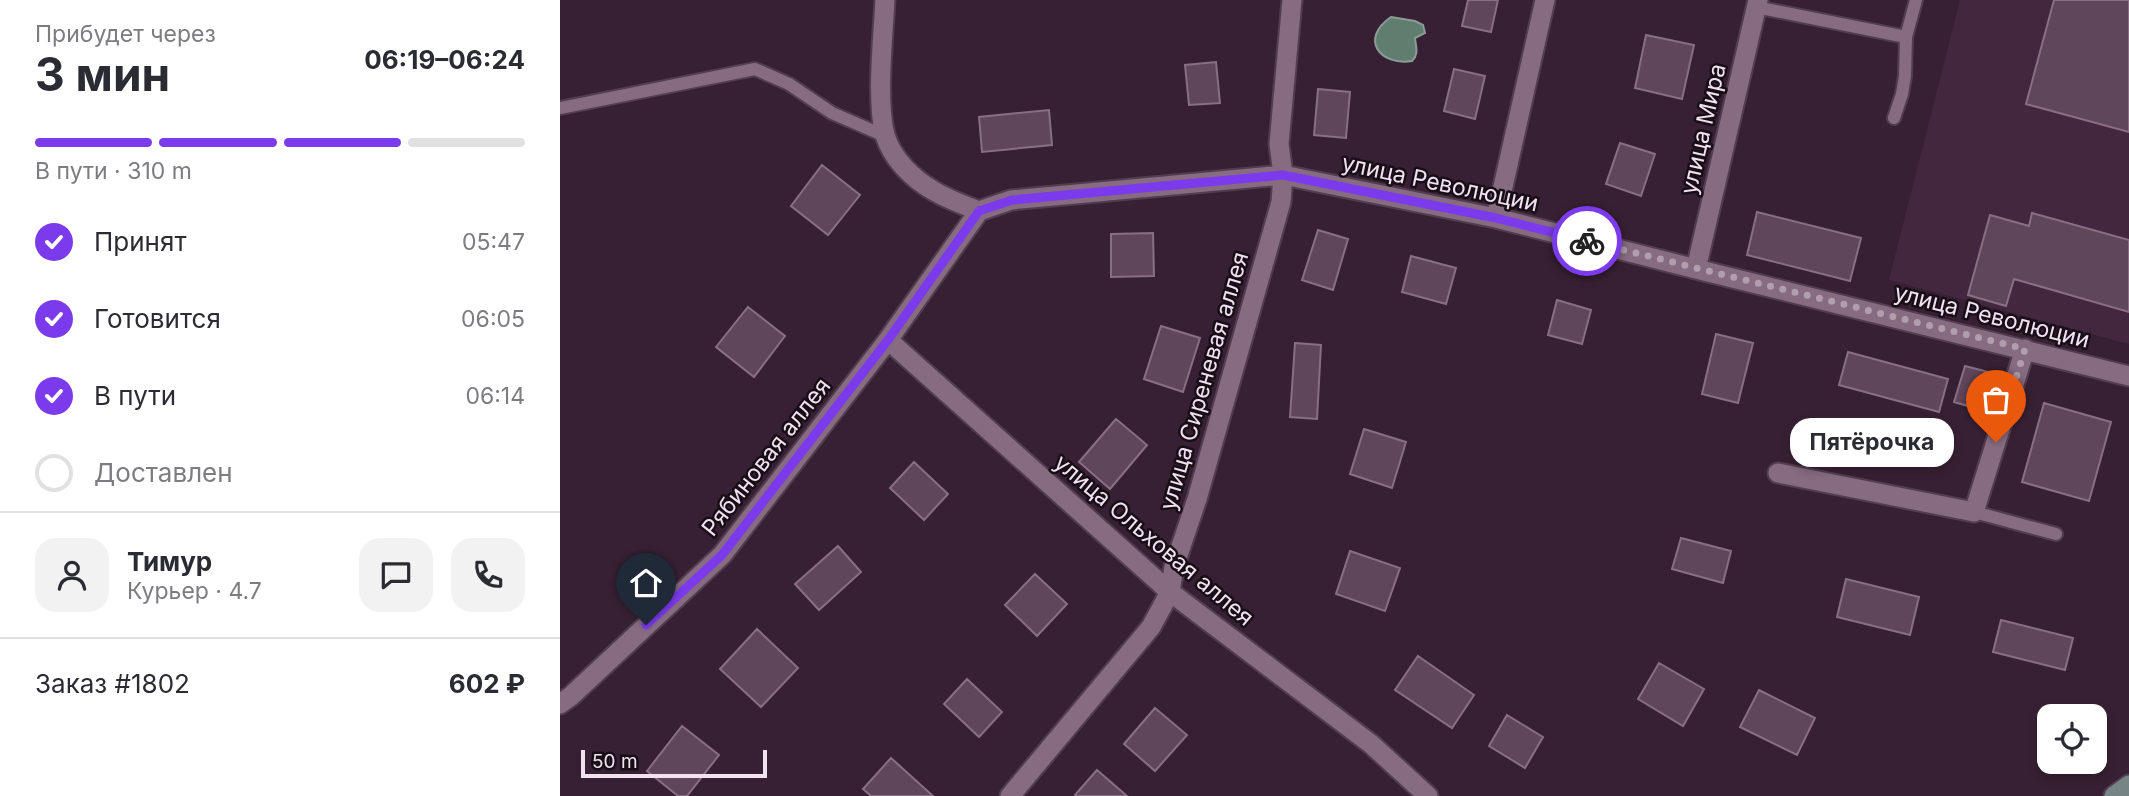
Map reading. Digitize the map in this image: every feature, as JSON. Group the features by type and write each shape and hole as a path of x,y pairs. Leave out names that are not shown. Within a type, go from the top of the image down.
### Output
{"main road":[{"path":"2114,796 2129,785"}],"street":[{"path":"885,0 881,100 886,136 898,162 916,178 935,192 979,211"},
{"name":"улица Сиреневая аллея","path":"1010,796 1152,627 1170,592 1174,567 1197,499 1281,202 1283,175 1279,144 1292,0"},
{"path":"1496,218 1545,0"},
{"name":"улица Мира","path":"1696,269 1757,4"},
{"name":"улица Революции","path":"979,211 1012,200 1283,175 1496,218 2129,376"},
{"name":"Рябиновая аллея","path":"560,704 722,555 888,340 979,211"},
{"name":"улица Ольховая аллея","path":"888,340 1170,592 1371,744 1428,796"},
{"path":"1778,473 1974,512 2025,349"}],"lane":[{"path":"1894,118 1902,94 1906,37 1916,0"},
{"path":"1757,4 1906,37"},
{"path":"560,108 755,69 789,84 832,113 886,136"},
{"path":"1974,512 2056,534"}],"shaded area":[{"path":"1960,0 2129,0 2129,344 1889,280"},
{"path":"1391,17 1423,25 1425,33 1415,38 1416,53 1412,61 1391,59 1378,49 1376,34 1381,25"}],"building":[{"path":"1468,0 1498,0 1491,32 1462,26"},
{"path":"2054,0 2129,0 2129,132 2026,104"},
{"path":"1646,35 1694,45 1682,99 1635,88"},
{"path":"1216,62 1220,103 1189,105 1185,65"},
{"path":"1454,69 1485,76 1475,119 1444,111"},
{"path":"1318,89 1350,92 1346,138 1314,135"},
{"path":"1049,110 1052,145 982,152 979,117"},
{"path":"1620,143 1655,154 1641,196 1606,184"},
{"path":"822,165 860,195 828,235 791,206"},
{"path":"1757,212 1861,238 1850,281 1747,255"},
{"path":"2032,213 2129,240 2129,312 2014,279 2006,306 1968,295 1990,215 2029,226"},
{"path":"1318,230 1348,239 1333,290 1302,280"},
{"path":"1153,233 1154,276 1111,277 1111,234"},
{"path":"1411,256 1456,268 1446,304 1402,292"},
{"path":"1557,300 1591,310 1582,344 1548,335"},
{"path":"748,307 785,336 754,377 716,347"},
{"path":"1161,326 1200,338 1183,392 1144,379"},
{"path":"1716,334 1753,343 1738,403 1702,394"},
{"path":"1295,343 1321,345 1317,419 1290,417"},
{"path":"1848,352 1948,379 1939,412 1839,385"},
{"path":"1965,366 1996,374 1985,411 1954,402"},
{"path":"2044,403 2111,422 2089,501 2022,482"},
{"path":"1116,419 1147,445 1110,489 1079,462"},
{"path":"1364,429 1406,442 1392,488 1350,474"},
{"path":"914,462 948,494 924,520 890,488"},
{"path":"1681,538 1731,551 1723,583 1672,569"},
{"path":"838,546 861,572 819,610 795,584"},
{"path":"1350,551 1400,568 1385,611 1336,594"},
{"path":"1035,574 1067,604 1037,636 1005,605"},
{"path":"1846,579 1919,597 1910,635 1837,617"},
{"path":"2001,620 2073,638 2065,670 1993,652"},
{"path":"757,629 798,668 761,707 720,669"},
{"path":"1418,656 1474,695 1452,728 1395,690"},
{"path":"1659,663 1704,689 1683,726 1638,699"},
{"path":"967,679 1002,712 979,737 944,704"},
{"path":"1759,690 1815,718 1797,755 1740,727"},
{"path":"1155,708 1187,735 1155,771 1124,744"},
{"path":"1507,715 1543,737 1525,768 1489,746"},
{"path":"682,726 719,755 687,796 678,796 647,771"},
{"path":"891,758 933,796 871,796 863,789"},
{"path":"1097,770 1127,796 1076,796"}],"way so far":[{"path":"1587,241 2025,349 1996,442"}],"place":[{"name":"Пятёрочка","path":"1996,442"}],"route":[{"path":"646,625 722,555 888,340 979,211 1012,200 1283,175 1496,218 1587,241"}]}
